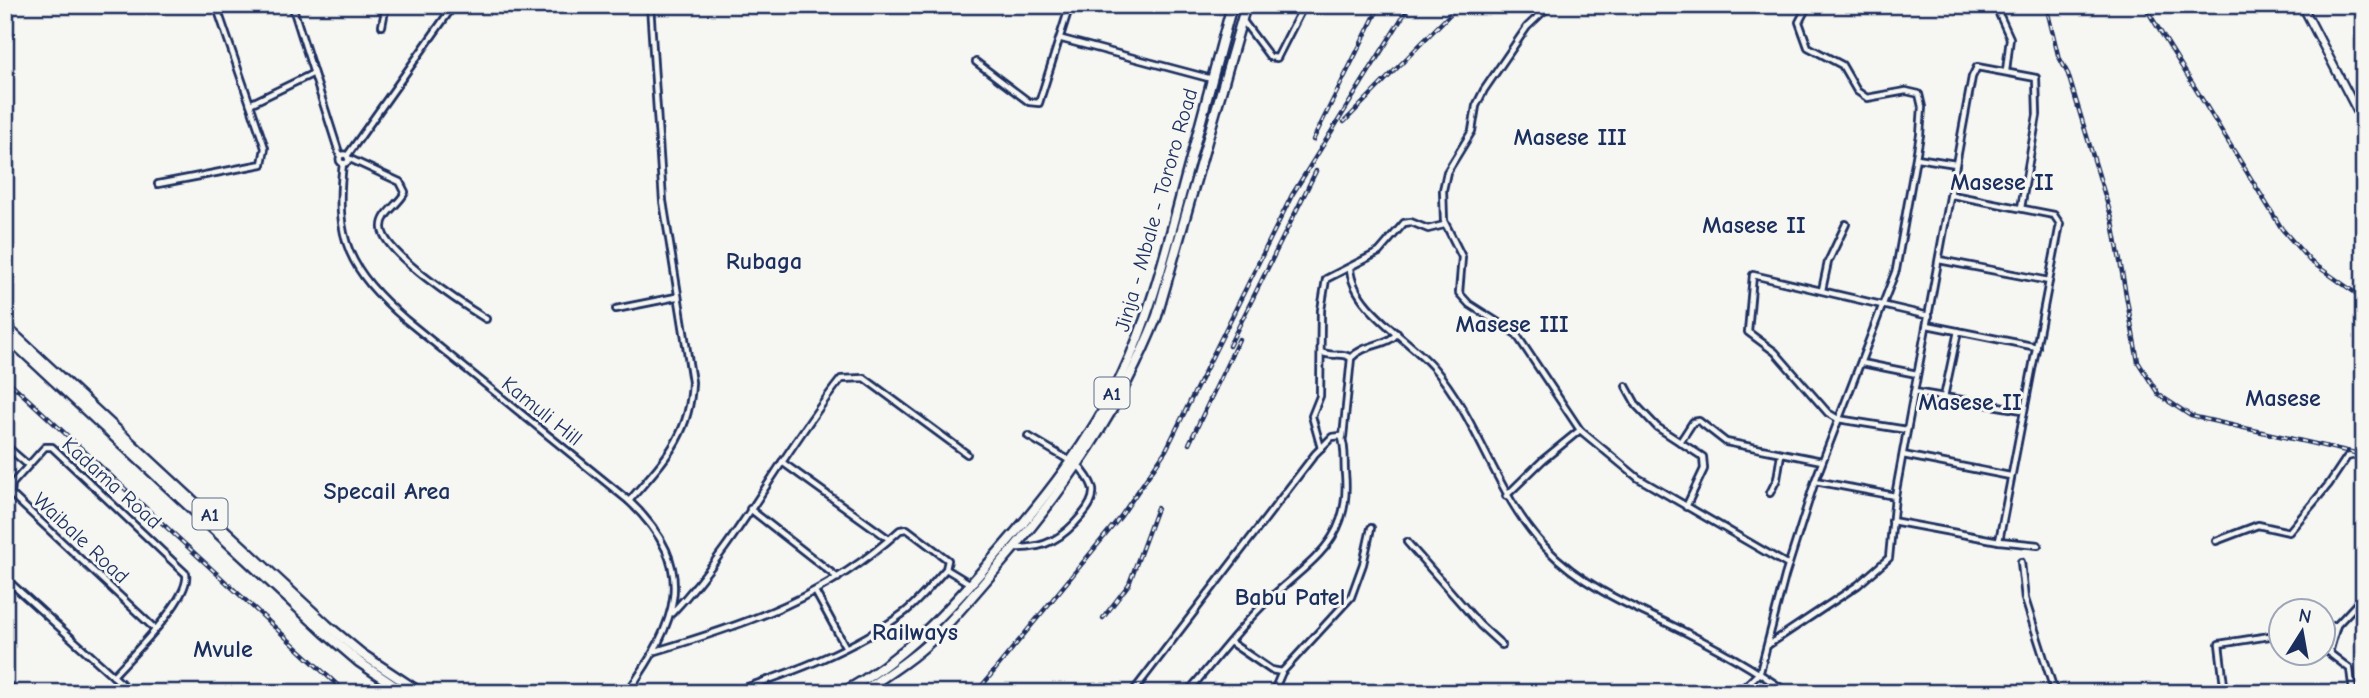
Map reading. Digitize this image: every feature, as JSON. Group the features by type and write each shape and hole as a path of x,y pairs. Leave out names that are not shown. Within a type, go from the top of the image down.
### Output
{"highway":[{"name":"Jinja - Mbale - Tororo Road","path":"842,693 901,654 926,633 1075,464 1121,376 1148,314 1232,5"},
{"name":"Jinja - Mbale - Tororo Road","path":"860,693 932,640 1014,548 1075,464 1129,379 1157,316 1246,5"},
{"name":"A1","path":"5,326 327,625 362,654 421,693"},
{"name":"A1","path":"5,335 324,632 359,662 405,693"}],"street":[{"path":"158,184 262,163 265,148 216,5"},
{"path":"292,5 312,74 343,163 454,6"},
{"path":"382,26 386,5"},
{"path":"629,501 677,443 689,412 692,382 676,297 663,201 650,5"},
{"path":"976,62 1029,102 1039,103 1062,39 1070,5"},
{"path":"1242,20 1268,54 1277,58 1304,5"},
{"path":"1550,5 1527,27 1479,100 1472,131 1444,181 1444,225 1462,257 1459,293 1469,304 1516,334 1580,430 1638,478 1788,565"},
{"path":"1738,693 1760,672 1788,565 1815,481 1885,306 1896,270 1917,158 1922,107 1919,94 1906,91 1874,98 1861,95 1842,65 1814,51 1804,40 1799,22 1808,5"},
{"path":"1995,5 2010,38 2007,71"},
{"path":"2302,5 2364,124"},
{"path":"1062,39 1212,79"},
{"path":"1768,645 1883,566 1891,552 1895,496 1973,72 1982,67 2036,78 2037,115 2021,208"},
{"path":"250,104 312,74"},
{"path":"340,156 348,157 400,182 405,192 385,218 382,227 384,235 402,256 486,319"},
{"path":"1917,158 1956,164"},
{"name":"Kamuli Hill","path":"343,163 344,239 351,259 372,287 406,320 629,501 652,525 668,557 673,584 671,614 655,652 626,693"},
{"path":"1952,195 2054,215 2060,220 1998,541"},
{"path":"1321,447 1312,416 1320,396 1325,281 1332,273 1350,268 1379,252 1404,223 1411,222 1428,229 1444,225"},
{"path":"1822,290 1828,262 1846,224"},
{"path":"1939,260 2049,281"},
{"path":"1350,268 1356,293 1445,381 1506,496 1543,545 1590,584 1760,672 1788,693"},
{"path":"1907,430 1838,419 1823,408 1775,352 1753,337 1746,327 1753,298 1753,275 1929,316"},
{"path":"615,309 676,297"},
{"path":"1927,325 2037,347"},
{"path":"1944,397 1958,331"},
{"path":"1187,693 1262,606 1319,557 1330,543 1339,526 1347,498 1342,427 1351,358 1359,349 1390,340 1397,333"},
{"path":"1321,352 1351,358"},
{"path":"1862,363 1917,374"},
{"path":"671,614 690,594 813,415 841,379 848,376 864,378 967,454"},
{"path":"1626,386 1637,406 1651,421 1701,453 1705,465 1686,506"},
{"path":"1914,392 2022,410"},
{"path":"1680,442 1693,422 1699,421 1726,442 1822,461"},
{"path":"1132,693 1321,447 1342,427"},
{"path":"1506,496 1543,460 1580,430"},
{"path":"1332,437 1339,435 1343,438"},
{"path":"1014,548 1043,546 1066,534 1087,509 1093,493 1091,483 1075,464 1028,436"},
{"path":"5,445 28,466"},
{"name":"Kadama Road","path":"28,466 45,447 52,447 184,570 188,579 185,588 155,629"},
{"path":"2216,541 2258,525 2289,531 2332,480 2347,457 2364,453"},
{"path":"1770,493 1777,479 1781,454"},
{"path":"1903,455 2010,476"},
{"path":"782,462 889,539"},
{"name":"Waibale Road","path":"28,466 11,486 11,494 155,629"},
{"path":"1815,481 1895,496"},
{"path":"750,509 838,578"},
{"path":"1892,521 1998,541 2038,545"},
{"path":"1273,693 1282,672 1351,597 1363,564 1371,528"},
{"path":"655,652 765,615 816,593 871,556 900,530 907,529 948,560 946,569 908,609 845,646 784,676 729,693"},
{"path":"1407,542 1480,625 1502,645"},
{"path":"2021,562 2025,599 2055,693"},
{"path":"946,569 971,584"},
{"path":"5,578 132,693"},
{"path":"816,593 845,646"},
{"path":"2338,624 2364,596"},
{"path":"113,677 155,629"},
{"path":"2225,693 2219,644 2268,637"},
{"path":"1230,642 1271,670 1282,672"},
{"path":"2338,660 2350,669 2353,693"},
{"path":"5,682 17,693"}],"railway":[{"path":"1313,140 1380,5"},
{"path":"976,693 1121,516 1166,450 1292,195 1410,5"},
{"path":"1344,122 1459,5"},
{"path":"2046,5 2058,55 2068,74 2113,222 2138,362 2159,395 2191,416 2364,455"},
{"path":"2144,5 2282,229 2310,261 2364,299"},
{"path":"1229,346 1316,171"},
{"path":"1189,444 1239,339"},
{"path":"5,378 346,693"},
{"path":"1103,618 1129,584 1157,508"}],"district":[{"name":"Masese III","path":"1570,137"},
{"name":"Masese II","path":"2002,182"},
{"name":"Masese II","path":"1754,225"},
{"name":"Rubaga","path":"764,261"},
{"name":"Masese III","path":"1512,324"},
{"name":"Masese","path":"2283,398"},
{"name":"Masese II","path":"1970,402"},
{"name":"Specail Area","path":"387,491"},
{"name":"Babu Patel","path":"1290,597"},
{"name":"Railways","path":"915,632"},
{"name":"Mvule","path":"223,649"}]}
